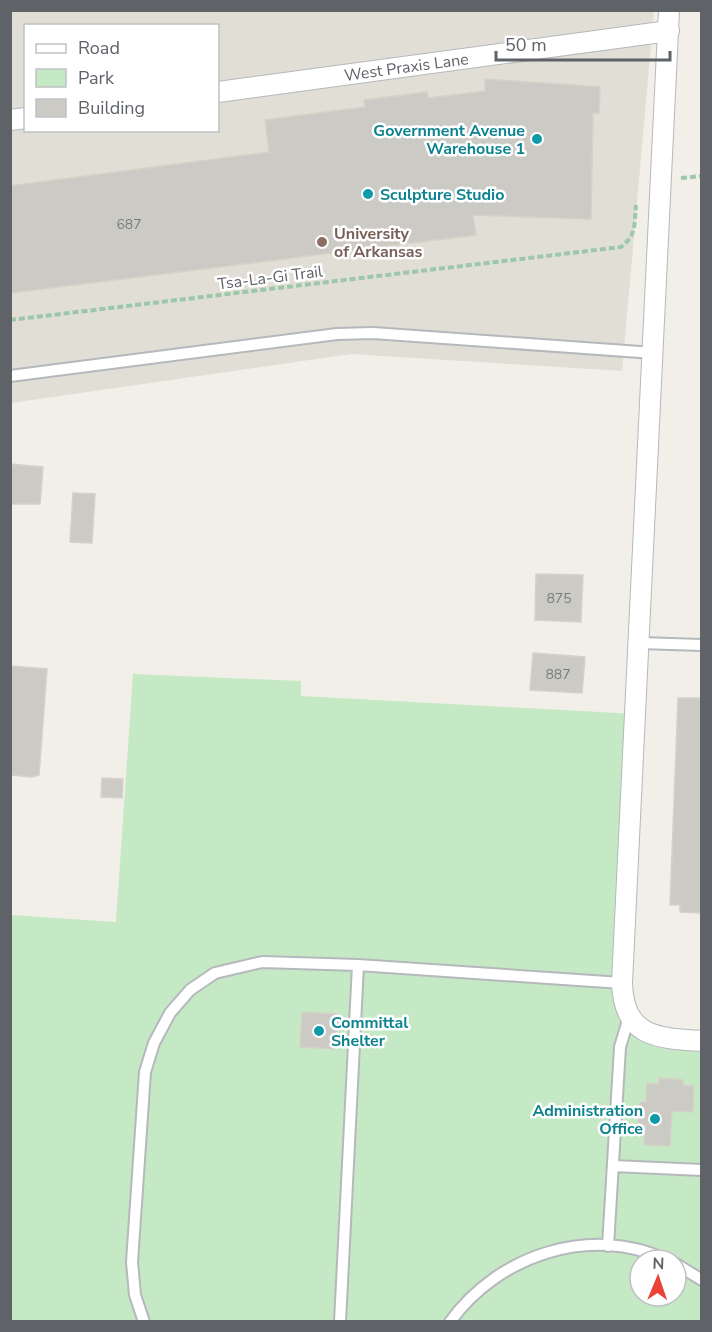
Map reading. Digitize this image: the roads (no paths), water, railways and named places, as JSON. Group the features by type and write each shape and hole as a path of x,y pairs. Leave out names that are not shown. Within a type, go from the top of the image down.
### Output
{"street":[{"path":"669,10 622,1001 629,1017 642,1031 660,1039 702,1041"},
{"name":"West Praxis Lane","path":"219,92 669,31"}],"lane":[{"path":"10,376 337,334 373,333 654,352"},
{"path":"640,643 702,645"},
{"path":"144,1322 135,1295 132,1262 142,1098 154,1043 170,1013 190,990 215,973 262,962 358,965 622,983"},
{"path":"340,1322 358,965"},
{"path":"608,1246 620,1047 629,1017"},
{"path":"613,1166 702,1170"},
{"path":"450,1322 482,1287 511,1267 560,1249 608,1246 628,1249"},
{"path":"688,1271 702,1280"}],"place":[{"name":"Government Avenue Warehouse 1","path":"537,139"},
{"name":"Sculpture Studio","path":"368,194"},
{"name":"University of Arkansas","path":"322,242"},
{"name":"Committal Shelter","path":"319,1031"},
{"name":"Administration Office","path":"655,1119"}]}
